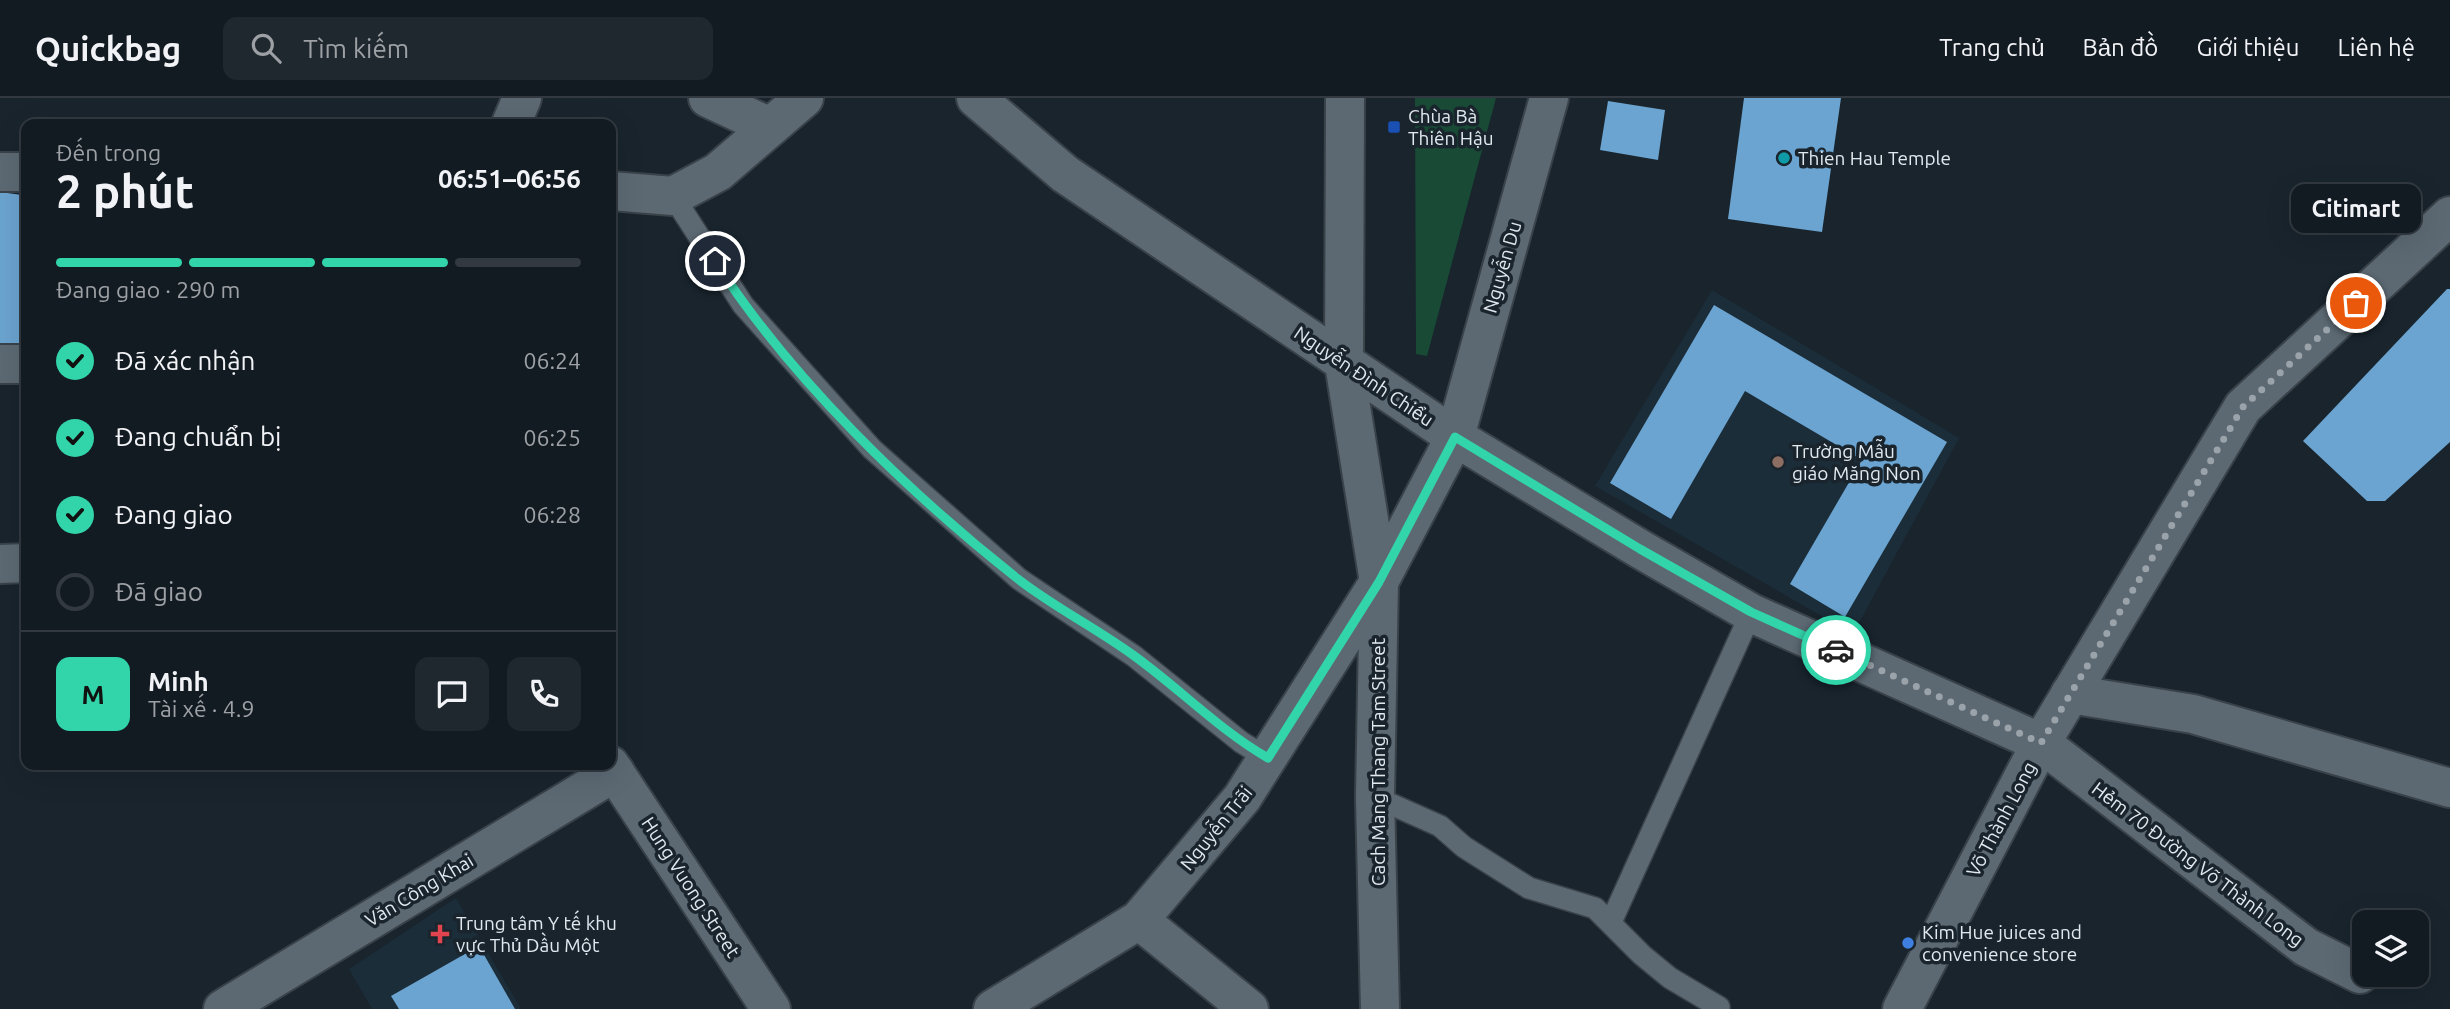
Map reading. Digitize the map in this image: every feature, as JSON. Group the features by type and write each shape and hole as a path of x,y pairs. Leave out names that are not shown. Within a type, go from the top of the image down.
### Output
{"street":[{"path":"514,119 522,98"},
{"path":"708,98 770,127"},
{"path":"616,191 673,196 718,172 804,98"},
{"name":"Nguyễn Đình Chiểu","path":"976,98 1065,174 1455,437 1640,549 1751,612 2041,743"},
{"name":"Cach Mang Thang Tam Street","path":"1345,98 1344,363 1379,582 1375,797 1380,1009"},
{"name":"Nguyễn Du","path":"1455,437 1549,98"},
{"path":"0,172 21,172"},
{"name":"Võ Thành Long","path":"1902,1009 2041,743 2243,407 2450,216"},
{"path":"0,364 21,364"},
{"name":"Nguyễn Trãi","path":"993,1009 1139,920 1242,798 1379,582 1455,437"},
{"path":"0,564 21,563"},
{"path":"2070,694 2193,714 2450,788"},
{"name":"Hẻm 70 Đường Võ Thành Long","path":"2041,743 2306,947 2352,970"},
{"name":"Văn Công Khai","path":"223,1009 610,770"},
{"name":"Hung Vuong Street","path":"614,770 771,1009"},
{"path":"1139,920 1249,1009"}],"lane":[{"path":"673,196 743,305 872,449 1019,579 1135,656 1241,742 1268,758"},
{"path":"1611,922 1751,612"},
{"path":"1375,797 1440,826 1464,847 1529,888 1595,908 1611,922 1622,938 1670,978 1719,1007"}],"shaded area":[{"name":"Trường Mẫu giáo Măng Non","path":"1712,290 1959,438 1853,634 1595,486"},
{"name":"Trung tâm Y tế khu vực Thủ Dầu Một","path":"456,898 521,1009 372,1009 349,969"}],"green space":[{"path":"1415,98 1496,98 1427,356 1416,354"}],"building":[{"name":"Thien Hau Temple","path":"1744,98 1841,98 1822,232 1728,219"},
{"path":"1608,101 1665,110 1658,160 1600,150"},
{"path":"0,192 21,195 21,350 0,350"},
{"path":"2447,289 2450,289 2450,442 2385,501 2367,501 2303,441"},
{"path":"1714,305 1947,442 1845,617 1790,584 1862,460 1745,391 1671,519 1610,483"},
{"path":"479,946 515,1009 399,1009 391,996"}],"way so far":[{"path":"1836,650 2041,743 2243,407 2356,303"}],"place":[{"name":"Chùa Bà Thiên Hậu","path":"1394,127"},
{"name":"Thien Hau Temple","path":"1784,158"},
{"name":"Citimart","path":"2356,303"},
{"name":"Trường Mẫu giáo Măng Non","path":"1778,462"},
{"name":"Trung tâm Y tế khu vực Thủ Dầu Một","path":"440,934"},
{"name":"Kim Hue juices and convenience store","path":"1908,943"}],"route":[{"path":"715,261 743,305 872,449 1019,579 1135,656 1241,742 1268,758 1379,582 1455,437 1640,549 1751,612 1836,650"}]}
